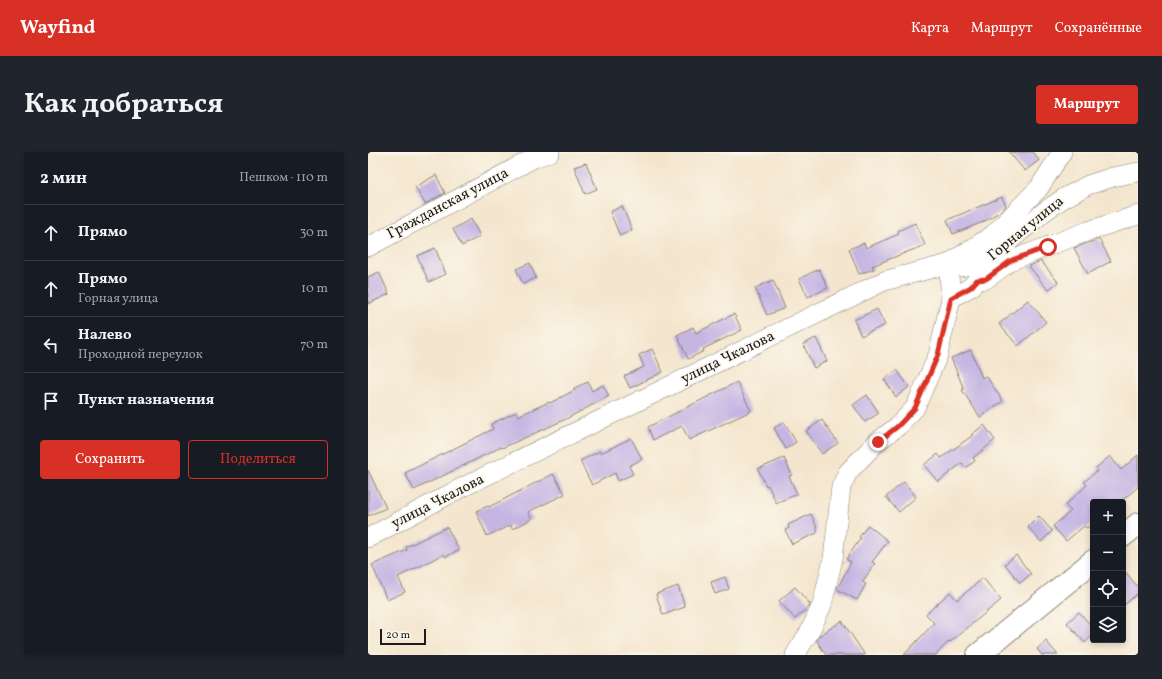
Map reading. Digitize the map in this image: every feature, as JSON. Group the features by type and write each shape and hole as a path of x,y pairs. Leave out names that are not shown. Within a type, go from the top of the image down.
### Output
{"main road":[{"path":"1124,535 1138,524"},
{"path":"978,655 1090,563"}],"street":[{"name":"Гражданская улица","path":"368,247 534,158 550,152"},
{"name":"улица Чкалова","path":"368,538 459,490 884,281 948,264 993,236 1039,188 1062,152"},
{"name":"Горная улица","path":"977,280 984,262 1045,211 1064,198 1088,185 1113,177 1137,176"},
{"path":"951,298 971,287 977,280 986,279 1012,260 1138,215"},
{"path":"796,655 810,631 822,605 833,559 841,487 848,472 878,442 898,426 915,408 938,355 951,298 948,264 970,266 984,262"}],"building":[{"path":"1009,152 1033,152 1039,160 1025,171"},
{"path":"586,163 597,189 585,194 574,167"},
{"path":"436,175 445,193 425,204 415,187"},
{"path":"1002,197 1006,206 1001,211 983,222 953,234 947,220"},
{"path":"622,206 632,230 620,236 610,212"},
{"path":"471,219 480,236 462,246 453,229"},
{"path":"915,223 925,245 872,266 874,269 859,274 849,249 864,243 866,248 899,234 898,231"},
{"path":"1099,239 1111,261 1088,274 1074,248"},
{"path":"435,248 446,274 429,282 417,256"},
{"path":"1041,261 1058,282 1048,290 1029,266"},
{"path":"530,263 536,278 523,284 516,269"},
{"path":"819,269 828,288 808,297 799,279"},
{"path":"379,272 389,294 368,304 368,277"},
{"path":"773,280 785,308 767,315 755,288"},
{"path":"1028,300 1046,322 1018,346 999,324"},
{"path":"877,309 885,325 861,336 854,320"},
{"path":"734,314 742,330 703,349 704,351 688,359 677,335 693,327 696,333"},
{"path":"816,338 827,361 814,368 803,344"},
{"path":"652,349 663,372 630,388 624,376 644,367 639,355"},
{"path":"971,350 982,378 986,376 1003,401 980,417 962,390 964,389 951,358"},
{"path":"897,370 909,387 896,397 884,379"},
{"path":"588,382 592,391 603,385 609,396 564,420 502,448 501,447 414,490 405,473 493,429 491,424 516,412 518,416 549,402 550,403 575,390 574,388"},
{"path":"737,382 751,411 689,440 682,426 653,440 648,427"},
{"path":"867,395 879,413 865,422 853,405"},
{"path":"822,420 838,443 822,454 806,431"},
{"path":"784,422 796,442 786,449 774,428"},
{"path":"984,425 995,440 973,458 975,461 965,468 962,463 938,482 924,465 938,454 941,458 972,436 971,435"},
{"path":"631,438 642,459 629,466 633,474 618,481 615,473 592,485 580,461 600,451 601,453"},
{"path":"1138,455 1138,487 1124,499 1090,499 1090,525 1087,528 1084,526 1066,541 1053,526 1071,511 1065,505 1087,485 1084,482 1098,470 1096,468 1110,456 1121,470"},
{"path":"784,458 792,475 789,476 797,494 776,503 768,485 766,486 758,469"},
{"path":"368,470 386,508 368,516"},
{"path":"553,474 565,494 528,512 532,519 512,529 511,525 487,536 476,511 488,506 489,507"},
{"path":"904,482 916,497 899,512 886,497"},
{"path":"811,514 817,528 817,533 792,544 785,530 789,528 788,525"},
{"path":"1039,516 1052,531 1041,542 1028,527"},
{"path":"868,525 888,541 872,562 875,564 862,582 866,584 857,600 837,589 851,562 846,559"},
{"path":"447,527 459,550 445,557 444,554 398,577 405,592 387,600 372,565 407,550 406,547"},
{"path":"1016,555 1031,574 1020,583 1005,564"},
{"path":"1126,573 1138,587 1138,593 1126,603"},
{"path":"725,577 729,589 715,594 711,582"},
{"path":"983,578 1001,600 950,642 949,641 936,655 904,655 934,623 926,614 950,592 957,600"},
{"path":"678,586 685,607 663,615 656,594"},
{"path":"795,587 810,604 809,607 795,619 779,601"},
{"path":"1079,612 1090,625 1090,638 1085,643 1067,623"},
{"path":"842,621 865,655 826,655 817,641 820,635"},
{"path":"1046,641 1058,655 1042,655 1037,649"}],"route":[{"path":"878,442 898,426 915,408 938,355 951,298 971,287 977,280 986,279 1012,260 1048,247"}]}
